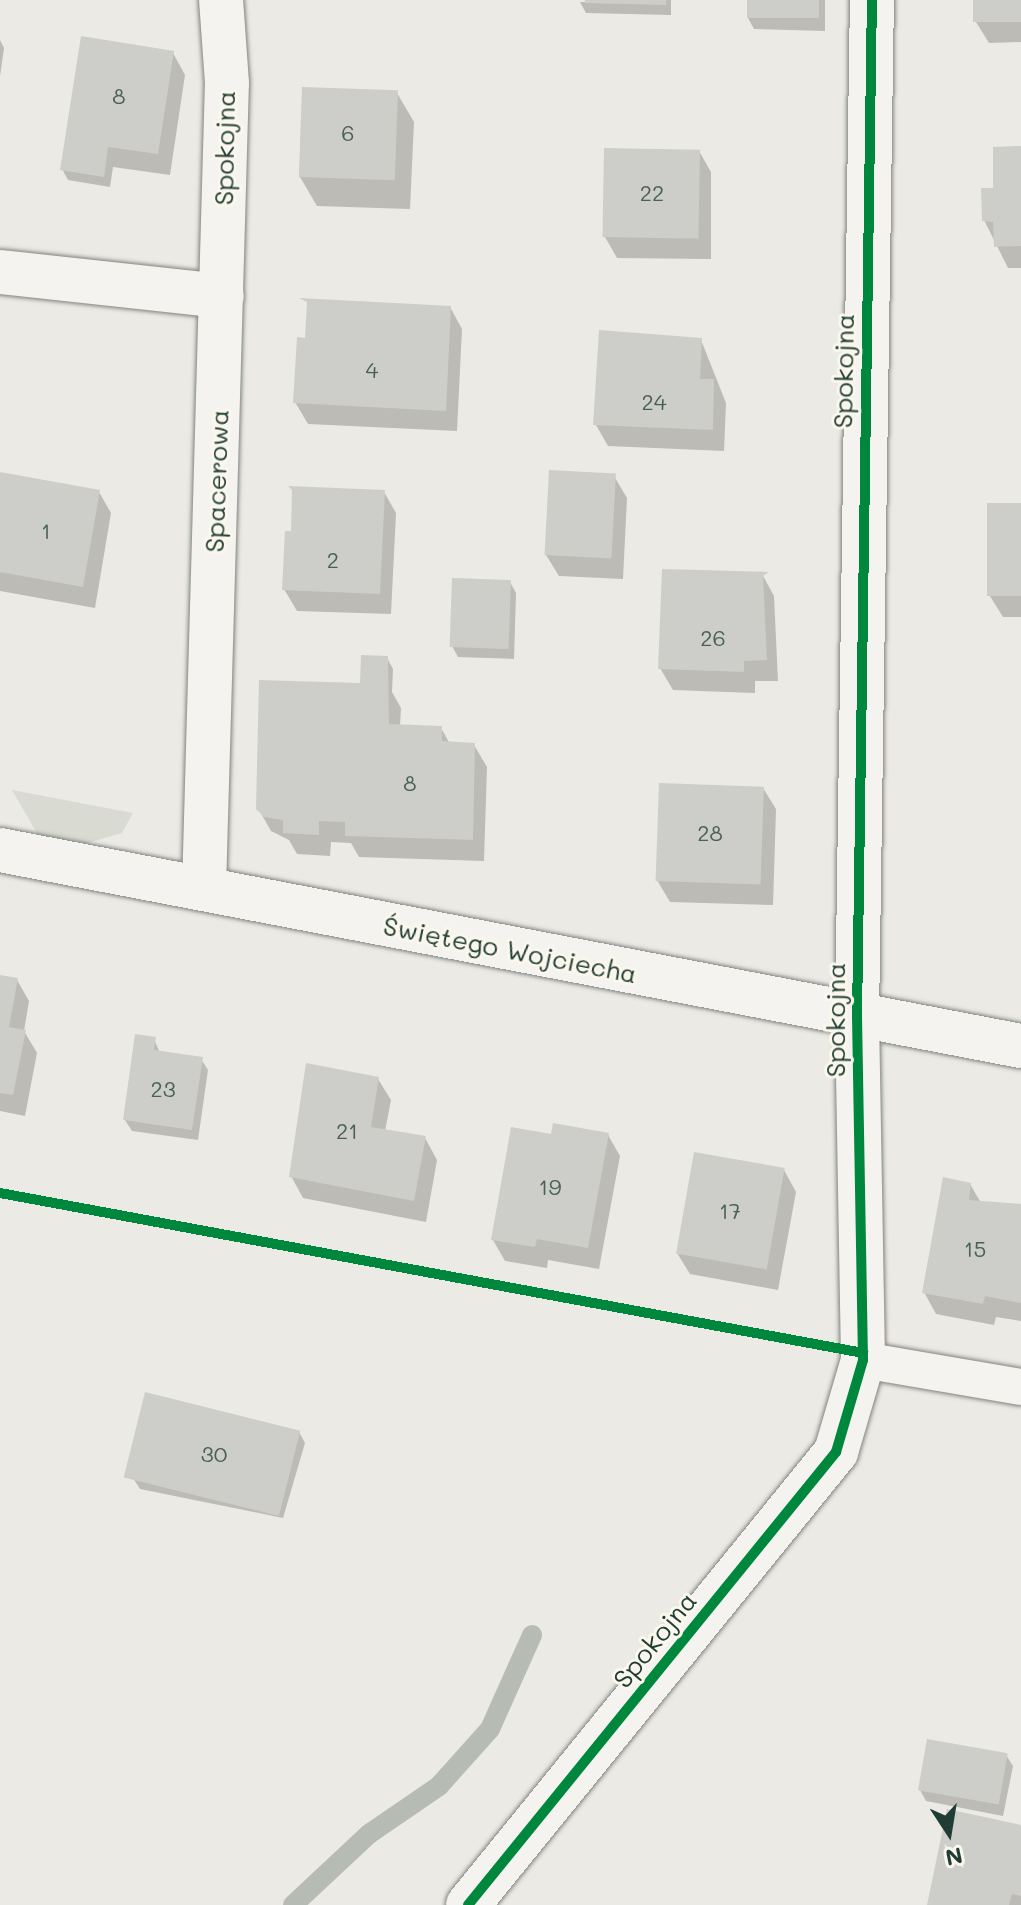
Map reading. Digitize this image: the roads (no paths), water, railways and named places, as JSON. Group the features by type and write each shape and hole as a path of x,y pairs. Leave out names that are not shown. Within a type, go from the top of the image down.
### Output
{"street":[{"name":"Spokojna","path":"221,0 227,83 222,296"},
{"name":"Spokojna","path":"468,1905 836,1452 863,1360 857,1018 872,0"},
{"path":"0,272 222,296"},
{"name":"Spacerowa","path":"204,889 222,296"},
{"name":"Świętego Wojciecha","path":"0,850 857,1018 1021,1046"}],"lane":[{"path":"863,1360 1021,1387"}],"waterway":[{"path":"293,1905 369,1834 439,1786 490,1729 532,1635"}]}
